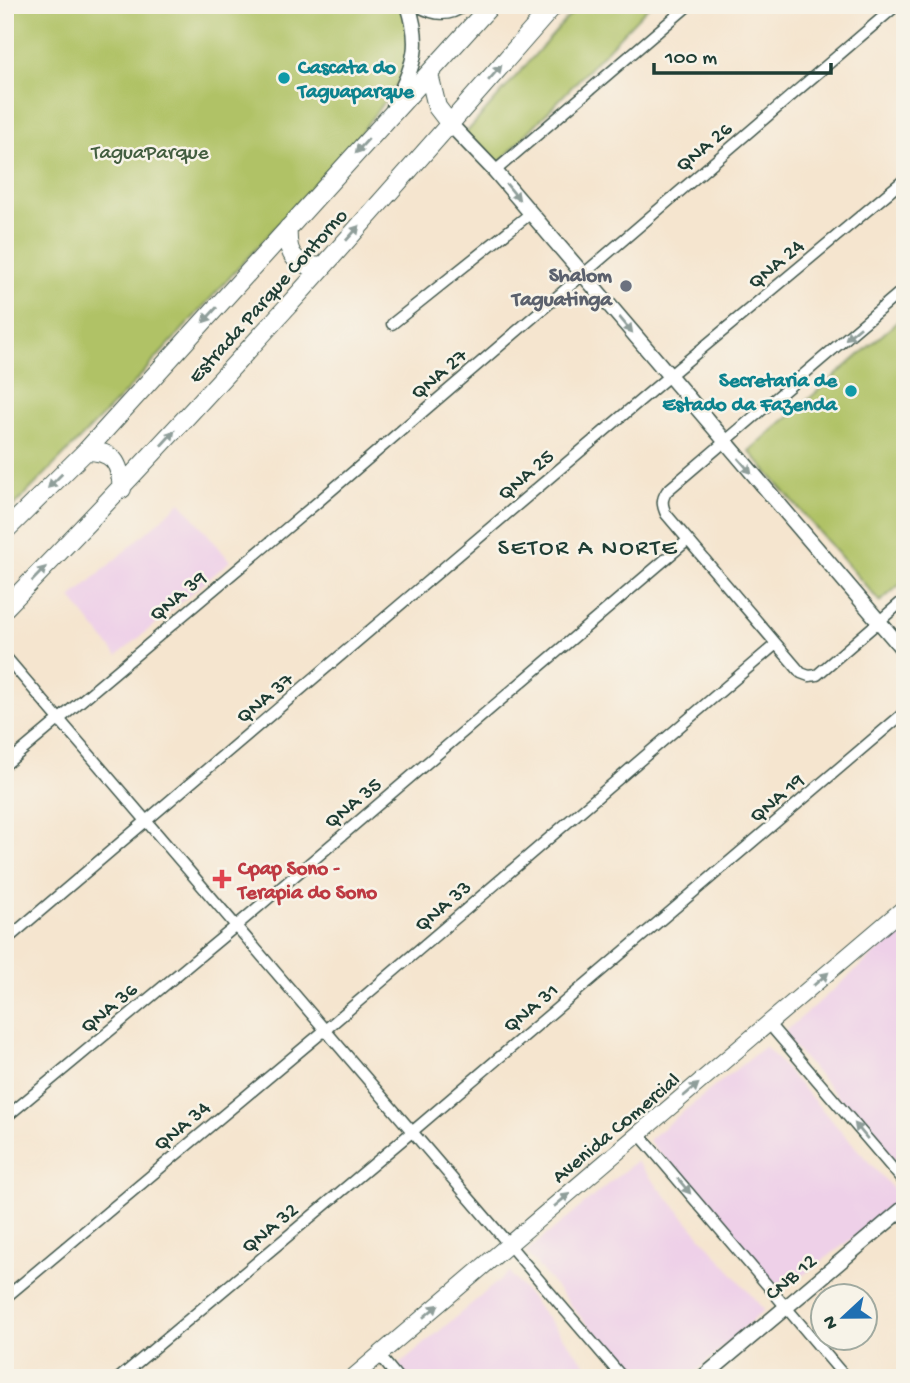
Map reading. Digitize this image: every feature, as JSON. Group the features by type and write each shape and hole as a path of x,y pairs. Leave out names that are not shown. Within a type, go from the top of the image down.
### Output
{"highway":[{"name":"Estrada Parque Contorno","path":"5,531 86,451 491,5"},
{"name":"Estrada Parque Contorno","path":"5,608 122,489 323,267 554,5"},
{"path":"429,74 437,107 450,124"},
{"path":"288,228 287,240 295,258 302,264 323,267"},
{"path":"86,451 100,451 110,456 121,474 122,489"}],"main road":[{"name":"Avenida Comercial","path":"352,1378 769,1024 902,915"}],"street":[{"path":"391,114 415,57 415,29 408,5"},
{"path":"420,5 446,12 462,5"},
{"path":"495,171 689,5"},
{"name":"QNA 26","path":"582,274 897,5"},
{"path":"450,124 495,171 905,652"},
{"name":"QNA 24","path":"669,376 905,179"},
{"path":"392,324 531,213"},
{"name":"QNA 27","path":"319,501 582,274"},
{"path":"905,288 667,491 662,499 666,514 801,673 817,675 905,599"},
{"name":"QNA 25","path":"406,602 669,376"},
{"name":"QNA 39","path":"5,765 319,501"},
{"name":"QNA 35","path":"236,926 688,540"},
{"name":"QNA 37","path":"5,941 406,602"},
{"name":"QNA 33","path":"325,1030 776,644"},
{"path":"5,656 623,1378"},
{"name":"QNA 19","path":"672,911 905,712"},
{"name":"QNA 31","path":"413,1131 672,911"},
{"name":"QNA 36","path":"5,1118 236,926"},
{"path":"769,1024 905,1183"},
{"name":"QNA 34","path":"5,1298 325,1030"},
{"name":"QNA 32","path":"119,1378 413,1131"},
{"path":"639,1134 846,1378"},
{"name":"CNB 12","path":"702,1378 905,1207"},
{"path":"379,1354 398,1378"}],"shaded area":[{"path":"181,502 230,561 117,656 71,598"},
{"path":"899,933 905,940 905,1172 782,1034"},
{"path":"765,1046 903,1200 781,1292 648,1140"},
{"path":"636,1161 764,1310 689,1378 632,1378 526,1252"},
{"path":"509,1272 597,1378 406,1378 397,1367"}],"green space":[{"name":"TaguaParque","path":"5,5 401,5 408,20 410,41 407,63 396,86 358,136 124,394 5,515"},
{"path":"579,5 650,5 497,165 465,134"},
{"path":"905,315 905,580 880,602 749,451"}],"place":[{"name":"Cascata do Taguaparque","path":"284,78"},
{"name":"Shalom Taguatinga","path":"626,286"},
{"name":"Secretaria de Estado da Fazenda","path":"851,391"},
{"name":"Cpap Sono - Terapia do Sono","path":"222,879"}],"district":[{"name":"SETOR A NORTE","path":"588,546"}]}
